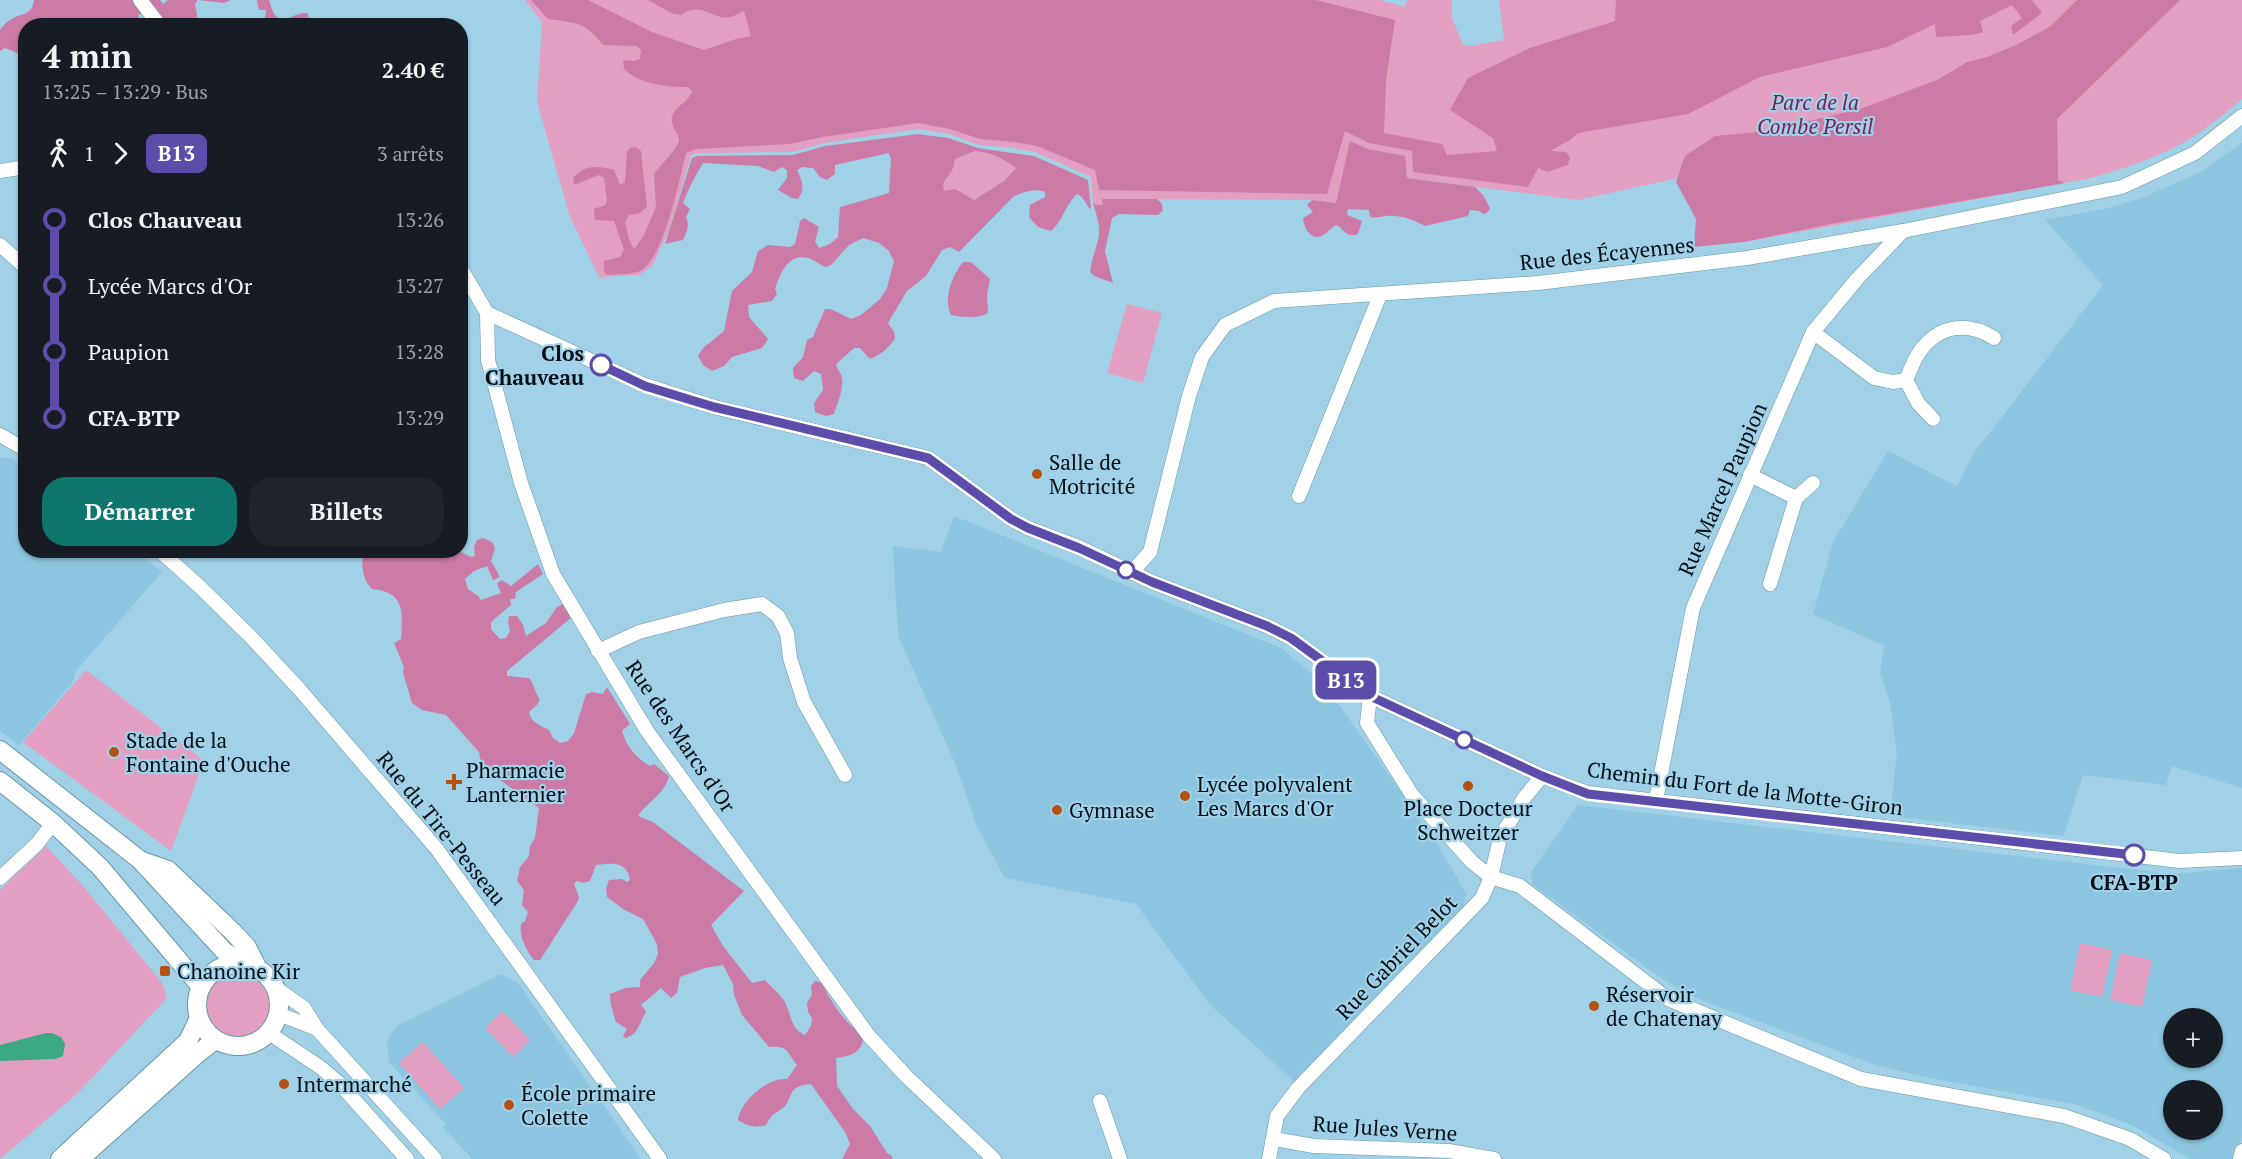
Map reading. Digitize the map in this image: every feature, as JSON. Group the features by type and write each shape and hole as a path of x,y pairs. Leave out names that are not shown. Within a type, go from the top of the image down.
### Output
{"main road":[{"path":"0,750 140,861 225,952 251,966 268,977 276,988 279,1001 279,1014 269,1033 259,1041 243,1047 225,1045 204,1030 198,1020 196,1004 201,987 219,968 232,964 251,966"},
{"path":"0,781 53,823 100,867 201,987"},
{"path":"60,1159 188,1041 198,1020"},
{"path":"80,1159 151,1094 215,1040"}],"street":[{"path":"140,0 154,18"},
{"name":"Rue des Écayennes","path":"1131,573 1150,552 1189,396 1202,357 1225,325 1274,302 1538,283 1747,258 1904,231 2122,187 2195,153 2242,116"},
{"path":"0,171 18,168"},
{"name":"Rue Marcel Paupion","path":"1656,800 1693,608 1750,476 1813,332 1857,279 1904,231"},
{"path":"0,245 18,261"},
{"name":"Rue des Marcs d'Or","path":"468,281 487,313 488,360 521,483 553,574 598,651 647,731 869,1036 907,1077 994,1159"},
{"path":"1299,496 1380,295"},
{"name":"Chemin du Fort de la Motte-Giron","path":"487,313 645,386 714,407 928,458 1011,519 1028,528 1079,548 1131,573 1267,626 1291,638 1370,696 1542,776 1588,794 2180,861 2242,858"},
{"path":"1906,380 1919,352 1929,340 1946,331 1965,326 1980,329 1995,338"},
{"path":"1813,332 1874,378 1893,381 1906,380"},
{"path":"1906,380 1918,403 1933,419"},
{"path":"0,435 18,445"},
{"path":"1750,476 1796,498"},
{"path":"1770,584 1796,498 1813,483"},
{"name":"Rue du Tire-Pesseau","path":"168,558 251,637 300,690 436,848 660,1159"},
{"path":"598,651 639,632 724,610 762,604 778,616 787,633 790,658 804,702 844,775"},
{"path":"1370,696 1367,723 1412,795 1472,862 1491,877 1520,886 1668,999 1861,1079 2064,1116 2130,1139 2164,1159"},
{"name":"Rue Gabriel Belot","path":"1269,1159 1277,1116 1298,1088 1482,898 1491,877 1500,838 1524,798 1542,776"},
{"path":"0,878 37,844 53,823"},
{"path":"276,988 304,1008 316,1029 435,1159"},
{"path":"279,1014 316,1029"},
{"path":"269,1033 320,1067 339,1083 407,1159"},
{"path":"1100,1101 1120,1159"},
{"name":"Rue Jules Verne","path":"1274,1139 1314,1146 1449,1151 1494,1159"},
{"path":"2240,1159 2242,1151"}],"shaded area":[{"path":"34,0 160,0 163,4 168,0 198,0 195,4 196,18 162,18 155,9 138,15 139,18 18,18 18,54 5,48 0,51 0,30 8,21 29,11"},
{"path":"198,0 231,0 224,3"},
{"path":"257,0 269,0 278,18 265,18 266,10 259,10"},
{"path":"531,0 588,0 652,32 704,50 751,36 744,11 731,17 718,16 701,10 688,11 681,15 671,13 648,0 1316,0 1395,20 1386,80 1384,133 1442,144 1447,155 1497,151 1493,138 1450,110 1468,78 1530,48 1615,21 1616,0 2032,0 2042,13 2013,35 2011,26 2022,18 2012,5 1980,21 1983,32 1972,35 1936,37 1935,24 1887,47 1760,77 1688,114 1578,133 1550,151 1566,152 1570,157 1568,165 1547,172 1538,168 1528,187 1413,172 1412,151 1369,143 1345,131 1327,194 1099,190 1095,170 1037,146 980,139 950,129 918,123 790,144 696,149 686,153 663,236 649,264 640,271 608,275 604,272 604,261 620,257 624,250 614,221 595,220 594,209 605,205 607,201 604,178 599,175 574,185 573,178 587,168 603,168 614,170 620,185 625,182 627,152 630,148 636,147 641,151 647,207 640,213 629,215 625,222 634,249 643,237 656,207 654,174 673,152 679,140 672,117 692,91 688,87 654,84 637,78 624,69 623,60 640,59 641,51 637,46 603,45 590,31 579,24 548,19"},
{"path":"2077,0 2180,0 2057,119 2058,180 2065,183 1836,223 1744,242 1694,247 1696,219 1676,182 1685,156 1715,136 1768,131 1863,108 1939,79 1967,62 1987,57 2020,43 2051,26"},
{"path":"302,13 308,13 309,18 288,18"},
{"path":"918,134 948,138 978,148 1034,156 1088,180 1091,209 1077,194 1051,231 1038,227 1029,217 1030,205 1045,197 1045,192 1037,190 1026,192 1014,196 959,252 950,247 942,250 926,276 907,291 888,323 894,332 895,339 890,345 870,359 860,348 854,348 836,364 842,378 841,391 834,414 826,416 815,412 814,403 823,390 821,374 814,371 803,381 794,378 793,368 803,357 807,340 813,337 825,309 831,309 851,319 861,315 880,299 887,288 894,261 888,250 879,243 863,238 849,245 831,265 826,267 801,257 790,262 779,277 775,289 777,294 772,301 748,305 749,317 768,339 762,348 732,357 724,366 712,371 703,365 698,356 703,348 724,331 732,291 752,272 758,251 768,245 790,247 795,244 800,221 804,218 819,227 815,241 819,248 830,244 838,237 840,207 889,193 891,159 889,153 835,165 835,174 827,180 820,177 813,168 802,167 797,170 803,188 798,199 778,190 787,178 787,170 782,167 774,172 758,166 703,163 683,203 690,209 686,217 688,226 683,240 665,244 692,158 697,156 793,155 825,146","holes":["975,151 997,156 1016,168 1004,181 974,200 955,189 944,191 945,180 952,171 955,159"]},
{"path":"1350,141 1368,149 1405,156 1407,178 1475,187 1483,195 1490,208 1484,214 1470,210 1468,216 1425,226 1411,219 1391,216 1370,217 1369,210 1348,209 1347,215 1362,221 1358,234 1344,232 1337,225 1321,236 1313,236 1307,231 1303,218 1313,212 1307,205 1312,200 1336,203"},
{"path":"2242,143 2242,788 2172,766 2166,785 2083,775 2064,836 1890,816 1897,753 1890,702 1880,673 1884,646 1813,614 1833,542 1888,451 1957,486 1975,451 2103,285 2045,220 2108,208 2147,196 2200,172"},
{"path":"1102,199 1157,199 1162,204 1163,210 1158,215 1119,214 1112,218 1105,251 1113,283 1094,276 1090,272 1099,233 1093,204 1103,205"},
{"path":"963,262 971,262 990,279 987,295 988,313 984,315 971,317 951,315 948,294 955,274"},
{"path":"11,458 18,463 18,558 145,558 162,572 75,672 73,682 19,745 0,731 0,459"},
{"name":"Lycée polyvalent Les Marcs d'Or","path":"954,516 1281,648 1325,685 1435,840 1466,893 1464,905 1294,1081 1210,1005 1136,904 1005,878 977,827 956,765 898,636 893,546 941,552"},
{"path":"483,538 492,542 495,548 491,561 500,577 493,580 487,566 474,571 465,579 468,589 481,600 501,593 497,583 502,580 511,586 538,564 543,574 516,592 515,599 510,599 511,605 491,622 491,629 500,639 506,638 510,631 509,616 517,616 526,636 546,623 557,607 563,604 572,617 507,671 507,676 529,678 532,683 540,699 529,712 532,719 549,730 553,738 560,743 568,741 574,733 586,694 592,692 603,694 607,687 630,724 622,731 629,747 645,763 650,766 654,764 669,776 664,788 638,816 653,822 744,891 711,925 723,946 752,983 765,980 781,996 800,1033 805,1035 811,1026 812,1018 808,1012 807,1003 812,995 811,986 815,981 822,983 845,1019 863,1034 863,1040 856,1052 836,1058 837,1086 853,1109 870,1126 892,1159 842,1159 850,1144 845,1132 811,1084 797,1087 783,1108 772,1116 766,1125 751,1126 738,1120 749,1098 772,1082 787,1079 797,1065 784,1049 769,1047 742,1015 734,995 733,984 723,965 705,968 680,977 677,993 671,998 661,988 641,1005 646,1011 634,1034 626,1038 623,1036 627,1029 616,1022 610,994 625,988 640,987 640,980 654,963 658,954 657,944 643,919 623,909 607,897 606,889 609,880 622,879 627,882 630,880 626,869 622,866 596,865 590,881 583,883 577,881 574,884 579,897 578,901 540,960 534,960 528,952 522,938 521,924 525,921 528,912 522,905 524,890 517,881 520,867 529,856 530,846 535,838 539,808 482,767 479,752 446,715 422,710 412,703 403,673 404,667 394,643 401,639 400,605 391,594 372,589 363,571 363,558 472,557 475,556 474,547 477,540"},
{"path":"1578,805 2172,874 2242,868 2242,1134 2236,1159 2190,1159 2132,1125 2077,1105 1915,1075 1870,1063 1706,1002 1685,993 1654,973 1532,884 1531,872"},
{"path":"501,974 518,983 641,1159 472,1159 443,1127 446,1124 389,1062 387,1042 397,1026"},
{"path":"46,1033 61,1037 65,1044 63,1056 55,1059 0,1061 0,1045"}],"green space":[{"name":"Parc de la Combe Persil","path":"525,0 1380,0 1405,7 1407,0 1452,0 1452,18 1463,45 1469,46 1504,40 1499,0 2242,0 2242,99 2202,131 2163,153 2091,178 1744,242 1708,167 1678,178 1578,200 1407,178 1405,156 1368,149 1351,141 1336,203 1312,200 1103,199 1103,205 1093,204 1091,177 1035,152 979,145 949,134 918,129 824,143 792,152 696,153 691,156 669,230 652,266 639,275 600,279 570,217 537,102 542,22"},
{"path":"975,151 996,156 1016,167 1004,181 973,200 965,195 944,191 945,180 952,171 955,159"},
{"path":"1127,304 1162,313 1143,383 1107,373"},
{"name":"Stade de la Fontaine d'Ouche","path":"86,670 204,761 171,851 23,742"},
{"path":"46,846 84,887 162,983 167,998 78,1093 0,1159 0,890"},
{"path":"2080,943 2112,950 2102,997 2070,990"},
{"path":"2120,953 2152,960 2142,1007 2110,1000"},
{"path":"237,974 250,977 260,984 267,994 270,1007 267,1020 260,1030 250,1037 237,1040 224,1037 214,1030 207,1020 204,1007 207,994 214,984 224,977"},
{"path":"502,1011 530,1040 513,1057 485,1028"},
{"path":"423,1042 464,1088 440,1109 399,1063"}],"bus line":[{"name":"B13","path":"601,365 645,386 714,407 928,458 957,477 1011,519 1028,528 1079,548 1152,582 1267,626 1291,638 1370,696 1542,776 1588,794 2134,855"}],"place":[{"name":"Clos Chauveau","path":"601,365"},
{"name":"Salle de Motricité","path":"1037,474"},
{"name":"Stade de la Fontaine d'Ouche","path":"114,752"},
{"name":"Pharmacie Lanternier","path":"454,782"},
{"name":"Place Docteur Schweitzer","path":"1468,786"},
{"name":"Lycée polyvalent Les Marcs d'Or","path":"1185,796"},
{"name":"Gymnase","path":"1057,810"},
{"name":"CFA-BTP","path":"2134,855"},
{"name":"Chanoine Kir","path":"165,971"},
{"name":"Réservoir de Chatenay","path":"1594,1006"},
{"name":"Intermarché","path":"284,1084"},
{"name":"École primaire Colette","path":"509,1105"}]}
